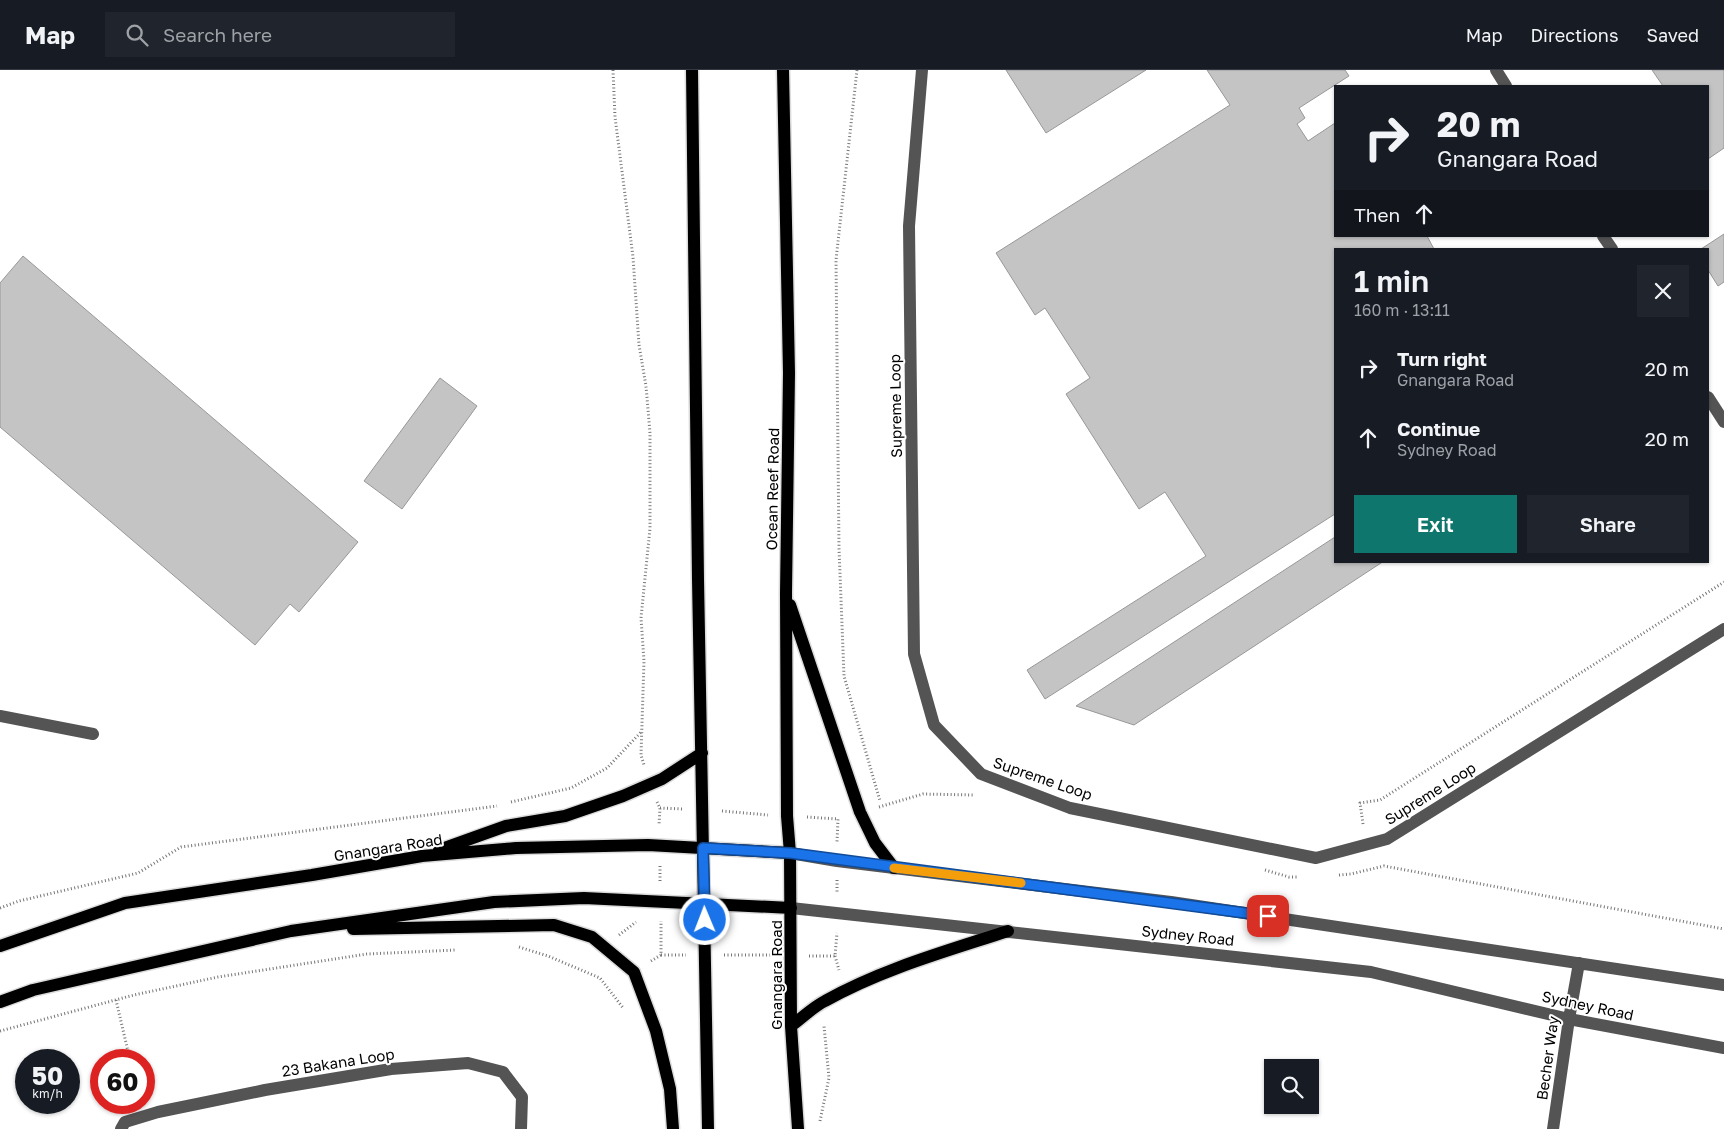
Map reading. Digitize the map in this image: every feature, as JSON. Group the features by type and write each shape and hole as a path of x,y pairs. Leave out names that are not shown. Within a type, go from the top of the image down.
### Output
{"main road":[{"path":"692,70 698,579 708,1129"},
{"name":"Ocean Reef Road","path":"783,70 789,373 786,593 787,816 791,908"},
{"path":"786,593 860,812 875,843 894,868"},
{"path":"422,856 506,826 565,816 649,785 702,753"},
{"name":"Gnangara Road","path":"0,946 125,903 312,875 422,856 516,848 659,846 790,853"},
{"name":"Gnangara Road","path":"0,1002 33,990 291,931 494,902 584,898 661,900 791,908 792,1026 798,1129"},
{"path":"291,931 554,925 592,936 634,972 656,1031 670,1089 673,1129"},
{"path":"792,1026 823,1002 843,991 925,958 1008,931"}],"street":[{"name":"Supreme Loop","path":"922,70 909,226 914,654 934,725 981,774 1070,808 1316,858 1388,839 1724,629"},
{"path":"1496,70 1505,85"},
{"path":"1604,237 1611,248"},
{"path":"1709,399 1724,422"},
{"path":"0,716 93,734"},
{"name":"Sydney Road","path":"790,853 894,868 1171,902 1724,985"},
{"name":"Sydney Road","path":"791,908 1371,972 1569,1019 1724,1048"},
{"name":"Becher Way","path":"1553,1129 1579,963"},
{"name":"23 Bakana Loop","path":"121,1129 125,1122 158,1112 265,1090 390,1069 468,1063 503,1072 522,1097 521,1129"}],"path":[{"path":"517,947 548,956 600,978 615,996 634,972 661,955 660,808 649,785 641,755 644,661 641,618 650,528 650,433 646,386 639,345 633,257 615,117 613,70"},
{"path":"857,70 836,260 838,548 844,676 882,806"},
{"path":"1372,869 1360,803 1380,800 1724,582"},
{"path":"507,803 570,788 607,768 642,731"},
{"path":"838,819 922,794 976,795"},
{"path":"0,908 19,901 138,873 181,847 498,806"},
{"path":"592,936 617,938 661,900"},
{"path":"0,1031 116,1000 218,977 367,954 457,950"},
{"path":"835,956 843,991"},
{"path":"116,1000 127,1049"},
{"path":"820,1129 820,1117 828,1078 828,1056 823,1027 826,1022"}],"building":[{"path":"1006,70 1146,70 1046,133"},
{"path":"1207,70 1345,70 1349,76 1299,108 1305,118 1297,124 1308,141 1334,124 1334,237 1428,237 1433,248 1334,248 1334,515 1045,699 1027,670 1206,556 1165,492 1139,509 1066,394 1090,378 1045,308 1035,315 996,253 1230,105"},
{"path":"1652,70 1724,70 1724,148 1709,158 1709,85 1662,85"},
{"path":"1724,234 1724,282 1718,286 1709,272 1709,248 1703,248"},
{"path":"23,256 358,542 299,612 290,604 255,645 0,427 0,283"},
{"path":"440,378 477,406 402,509 364,481"},
{"path":"1334,538 1334,563 1381,563 1134,725 1076,706"}],"slow traffic":[{"path":"894,868 1021,883"}],"route":[{"path":"705,920 703,848 790,853 837,861 1171,902 1268,916"}]}
